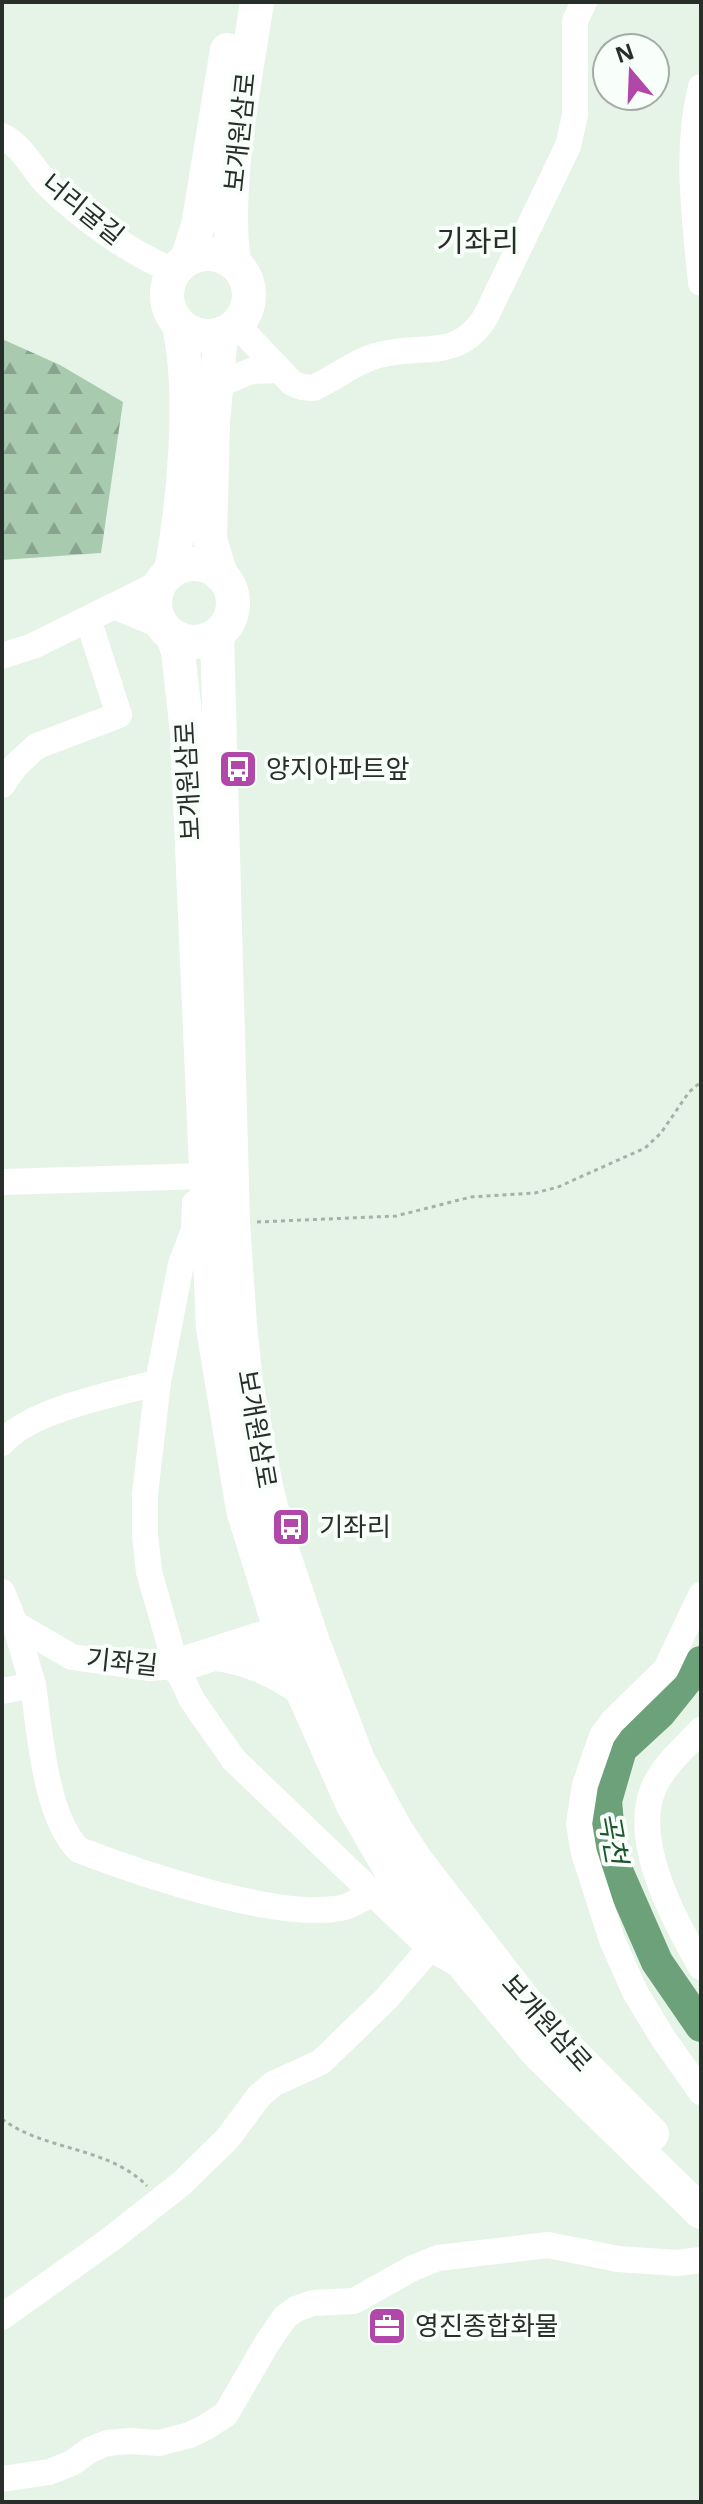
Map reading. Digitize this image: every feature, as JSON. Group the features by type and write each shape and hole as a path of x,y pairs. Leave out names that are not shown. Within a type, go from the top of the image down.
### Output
{"main road":[{"name":"보개원삼로","path":"234,2 198,226 166,295 169,311 179,326 186,371 184,457 177,541 166,577 154,600 157,618 178,652 187,732 200,1176 220,1385 243,1510 261,1569 294,1628 358,1760 417,1862 492,1961 558,2039 701,2182"},
{"name":"보개원삼로","path":"257,2 237,139 232,204 234,263 245,276 249,292 247,310 229,330 215,386 210,539 221,575 230,589 233,605 228,621 217,634 233,1222 246,1383 267,1491 284,1556 301,1688 353,1805 395,1877 538,2053 701,2212"},
{"path":"181,265 212,254 234,263"},
{"path":"179,326 203,337 229,330"},
{"path":"166,577 182,566 198,564 221,575"},
{"path":"167,631 193,642 217,634"},
{"path":"215,1654 247,1621 261,1569"},
{"path":"176,1666 294,1628"},
{"path":"215,1654 262,1665 301,1688"}],"street":[{"path":"229,330 292,383 313,388 377,355 456,345 474,335 568,146 575,115 575,21 584,2"},
{"path":"701,87 695,111 693,196 701,283"},
{"name":"너리굴길","path":"2,136 13,141 47,183 69,204 148,261 181,265"},
{"path":"215,386 251,371 280,370"},
{"path":"2,656 33,646 116,607 166,577"},
{"path":"116,607 167,631"},
{"path":"2,785 16,765 37,746 119,715 88,619"},
{"path":"2,1182 200,1176"},
{"name":"보개원삼로","path":"200,1176 194,1230 181,1264 158,1382 145,1494 149,1572 176,1666 192,1700 234,1760 430,1948 468,1970"},
{"path":"2,1443 10,1433 32,1419 158,1382"},
{"path":"2,1592 33,1685 49,1794 67,1839 79,1850 252,1903 319,1910 346,1907 373,1893"},
{"path":"701,1595 666,1669 612,1722 602,1736 585,1785 579,1824 584,1853 612,1940 635,1992 701,2092"},
{"name":"기좌길","path":"15,1624 72,1657 148,1668 176,1666"},
{"path":"2,1691 33,1685"},
{"path":"701,1730 671,1762 655,1786 648,1805 648,1830 652,1857 664,1894 701,1967"},
{"path":"2,2317 161,2200 228,2138 259,2096 273,2084 321,2062 340,2045 386,1999 430,1948"},
{"path":"2,2479 49,2472 107,2443 159,2443 190,2435 206,2427 226,2414 285,2317 313,2303 354,2301 413,2268 438,2258 548,2245 618,2259 677,2263 701,2260"}],"path":[{"path":"233,1222 396,1216 471,1197 535,1193 558,1187 645,1148 661,1133 689,1092 701,1082"},
{"path":"2,2119 33,2135 91,2153 138,2177 161,2200"}],"green space":[{"path":"2,339 60,365 123,402 101,553 2,560"}],"waterway":[{"name":"곡천","path":"701,1662 660,1713 621,1749 606,1801 611,1857 657,1962 701,2026"}],"place":[{"name":"양지아파트앞","path":"238,769"},
{"name":"기좌리","path":"291,1527"},
{"name":"영진종합화물","path":"387,2326"}],"district":[{"name":"기좌리","path":"478,242"}]}
